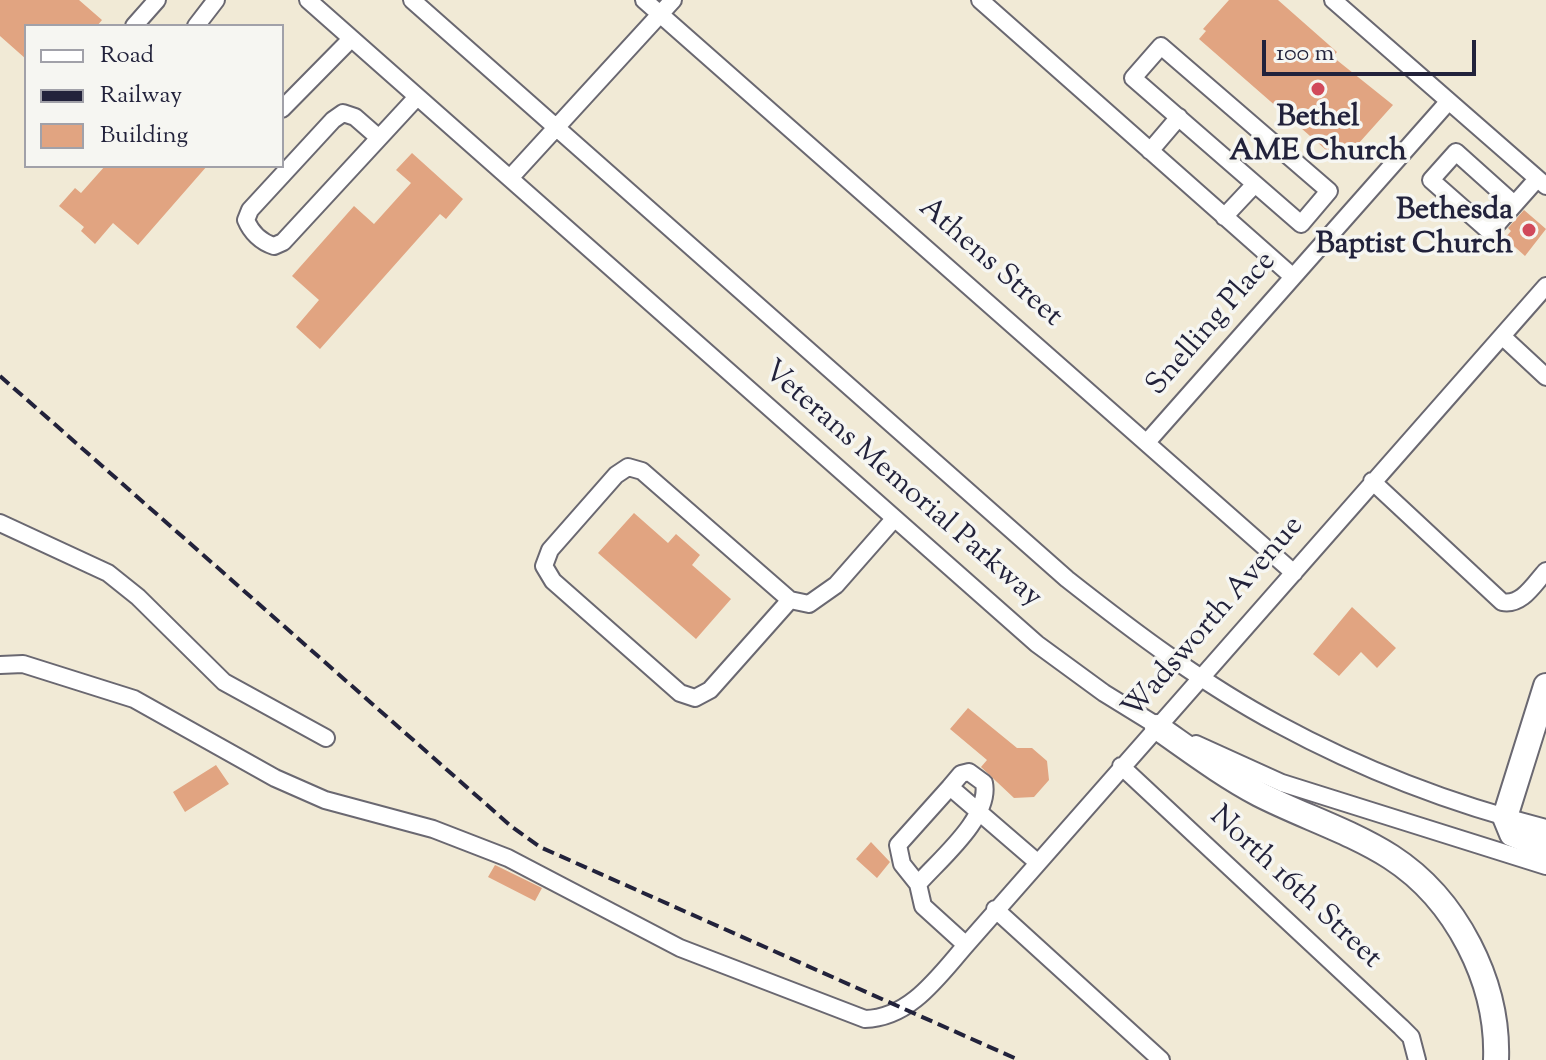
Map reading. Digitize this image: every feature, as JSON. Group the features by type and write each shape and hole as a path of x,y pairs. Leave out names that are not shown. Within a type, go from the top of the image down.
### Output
{"highway":[{"path":"1546,686 1505,817 1512,834 1546,848"},
{"path":"1157,727 1236,781 1392,858 1426,887 1454,920 1484,979 1496,1060"}],"street":[{"path":"136,24 157,0"},
{"path":"198,24 216,0"},
{"name":"Veterans Memorial Parkway","path":"308,0 1037,644 1157,727 1282,783 1546,866"},
{"name":"Veterans Memorial Parkway","path":"412,0 1067,579 1136,633 1277,724 1364,765 1505,817 1546,828"},
{"name":"Athens Street","path":"644,0 1148,441 1294,573"},
{"path":"510,178 673,0"},
{"path":"980,0 1292,276"},
{"path":"1333,0 1542,182 1514,204 1490,232 1431,180 1456,152 1514,204"},
{"path":"284,107 351,39"},
{"path":"1329,191 1301,224 1133,78 1161,46 1329,191 1351,210"},
{"path":"379,138 355,117 343,113 250,210 246,220 249,228 265,243 274,246 283,242 417,97"},
{"name":"Snelling Place","path":"1148,441 1448,102"},
{"path":"1150,151 1179,117"},
{"path":"1224,217 1255,184"},
{"name":"Wadsworth Avenue","path":"0,665 23,664 134,699 275,778 325,800 433,829 508,858 680,948 865,1019 887,1019 926,989 966,945 1546,286"},
{"path":"1502,336 1546,377"},
{"path":"790,600 710,690 695,698 680,693 553,581 544,566 550,550 616,475 628,467 642,471 790,600 809,604 836,585 894,519"},
{"path":"1372,481 1502,602 1511,604 1520,600 1546,571"},
{"path":"0,523 108,573 138,597 224,682 326,738"},
{"name":"North 16th Street","path":"1121,766 1401,1027 1411,1037 1417,1060"},
{"path":"918,884 981,813 987,796 984,783 975,774 961,774 898,845 902,864 918,884 923,906 966,945"},
{"path":"950,787 1037,862"},
{"path":"995,909 1161,1060"}],"building":[{"path":"0,0 79,0 102,20 99,24 24,24 24,57 0,36"},
{"path":"1229,0 1278,0 1337,52 1333,57 1393,105 1341,163 1199,39 1206,31 1203,29"},
{"path":"412,153 463,199 446,219 440,214 320,349 296,327 319,300 292,276 354,206 374,224 411,183 396,170"},
{"path":"103,168 205,168 138,245 113,223 95,244 81,231 84,227 59,206 75,188 81,193"},
{"path":"1524,210 1546,229 1525,256 1505,238 1511,231 1508,228"},
{"path":"634,513 668,543 676,534 700,555 692,565 731,599 696,639 598,553"},
{"path":"1352,607 1396,648 1377,668 1361,652 1339,676 1313,654"},
{"path":"968,708 1017,748 1032,748 1047,761 1049,780 1034,797 1014,798 981,767 987,760 950,729"},
{"path":"216,765 229,784 185,812 173,792"},
{"path":"871,842 890,862 877,878 856,859"},
{"path":"495,865 542,888 535,901 488,877"}],"railway":[{"path":"0,376 512,827 540,847 1019,1060"}],"place":[{"name":"Bethel AME Church","path":"1318,89"},
{"name":"Bethesda Baptist Church","path":"1529,230"}]}
